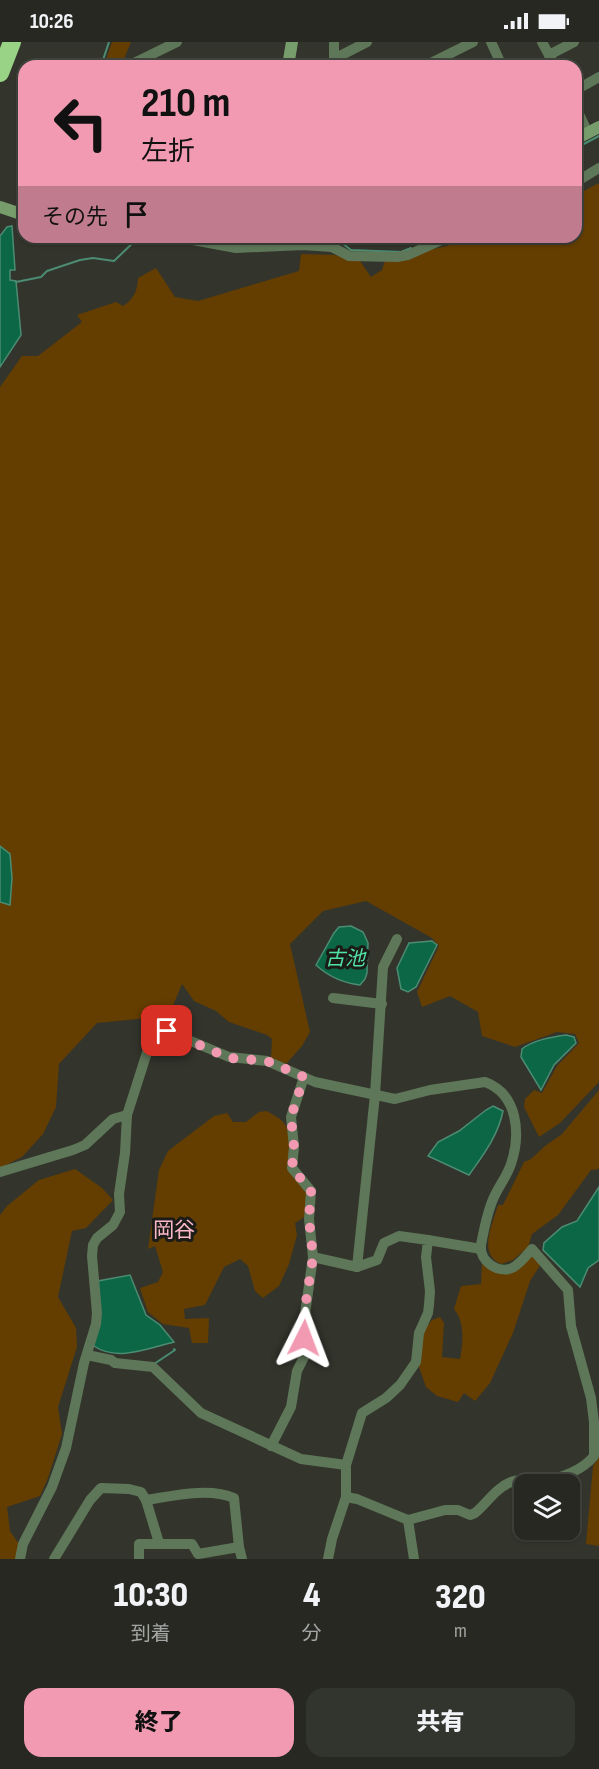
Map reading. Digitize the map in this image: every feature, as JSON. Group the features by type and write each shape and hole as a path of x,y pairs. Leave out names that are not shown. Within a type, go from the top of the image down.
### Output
{"highway":[{"path":"0,73 12,42"}],"street":[{"path":"140,60 177,42"},
{"path":"289,60 292,42"},
{"path":"334,42 334,60"},
{"path":"337,60 367,42"},
{"path":"437,60 473,42"},
{"path":"491,42 499,60"},
{"path":"542,42 552,60"},
{"path":"549,55 574,42"},
{"path":"582,87 599,77"},
{"path":"582,178 599,168"},
{"path":"0,207 18,213"},
{"path":"209,243 236,248 303,244 332,247 349,256 396,257 408,255 435,243"},
{"path":"357,1267 375,1095 383,967 397,939"},
{"path":"333,998 382,1004"},
{"path":"20,1559 27,1537 61,1465 81,1373 96,1324 93,1245 97,1238 113,1225 120,1212 119,1194 125,1153 127,1115 152,1037 156,1031 160,1030 229,1058 267,1061 315,1082 375,1095 395,1099 430,1090 485,1082 495,1087 510,1102 516,1124 514,1155 494,1197 480,1249 487,1262 503,1270 514,1268 532,1250 568,1290 574,1338 591,1398 594,1455 579,1468 554,1479 518,1480 509,1483 498,1490 475,1514 470,1515 458,1510 445,1510 408,1520 357,1499 346,1497"},
{"path":"271,1446 291,1407 297,1371 305,1354 303,1321 313,1257 309,1219 311,1191 292,1168 294,1147 291,1117 304,1077"},
{"path":"0,1172 74,1150 85,1144 113,1119 127,1115"},
{"path":"313,1257 357,1267 377,1260 384,1243 399,1236 480,1249"},
{"path":"328,1559 346,1497 346,1463 362,1413 386,1398 416,1362 419,1333 429,1305 430,1291 426,1257 428,1240"},
{"path":"87,1355 116,1363 153,1367 201,1413 301,1459 346,1463"},
{"path":"54,1559 90,1500 101,1488 141,1492 146,1500 159,1543"},
{"path":"146,1500 177,1495 215,1493 234,1498 238,1547 242,1559"},
{"path":"408,1520 414,1559"},
{"path":"139,1559 139,1544 192,1544 198,1554 238,1547"}],"shaded area":[{"path":"112,42 131,42 124,60 106,60"},
{"path":"599,183 599,1082 560,1123 539,1137 524,1107 525,1099 534,1090 542,1093 557,1066 579,1043 575,1034 557,1032 515,1047 482,1036 478,1012 450,996 422,1007 417,992 439,946 432,938 366,901 323,911 290,944 310,1032 302,1046 286,1064 271,1058 272,1039 267,1035 229,1022 216,1011 194,1001 182,984 172,1008 148,1018 97,1023 59,1064 56,1107 43,1134 22,1157 0,1168 0,902 10,904 10,854 0,846 0,387 22,356 38,356 82,322 77,315 116,302 123,306 134,294 138,278 156,268 175,297 198,301 299,271 301,254 335,255 360,261 371,277 382,270 385,261 458,243 582,243 582,192"},
{"path":"599,1090 599,1169 591,1170 558,1215 532,1234 528,1247 513,1260 501,1264 494,1259 488,1246 490,1229 498,1205 503,1205 524,1162 562,1134"},
{"path":"267,1111 284,1123 289,1133 288,1168 307,1191 306,1216 295,1223 297,1235 289,1264 279,1286 263,1298 255,1291 248,1266 240,1259 224,1267 205,1305 184,1309 185,1319 209,1318 208,1343 192,1343 189,1328 163,1324 148,1312 140,1288 158,1282 163,1272 155,1246 148,1249 159,1170 168,1151 214,1116 227,1113 233,1122 246,1122 259,1112"},
{"path":"75,1169 102,1188 113,1200 86,1228 72,1231 58,1297 76,1328 77,1347 58,1407 62,1434 40,1496 7,1507 10,1531 19,1544 16,1559 0,1559 0,1215 7,1206 39,1180"},
{"path":"533,1255 541,1264 530,1281 513,1333 490,1383 475,1401 464,1393 458,1402 437,1396 426,1387 419,1367 424,1330 432,1320 440,1317 444,1323 442,1357 460,1359 462,1326 454,1309 461,1286 481,1284 482,1264 503,1274"},
{"path":"599,1457 599,1546 586,1544 593,1466"}],"water":[{"path":"12,226 15,270 10,270 10,280 16,281 21,335 0,367 0,236 7,227"},
{"path":"0,846 10,854 12,878 10,905 0,902"},
{"name":"古池","path":"351,926 363,932 368,943 367,973 360,985 336,979 316,965 339,927"},
{"path":"432,941 437,945 416,987 408,992 401,989 397,968 409,943"},
{"path":"566,1035 574,1037 576,1043 554,1065 541,1090 521,1057 522,1049 537,1041"},
{"path":"493,1106 503,1111 498,1129 469,1175 428,1156 438,1142 459,1131"},
{"path":"599,1187 599,1260 588,1268 580,1287 543,1250 544,1243 562,1227 577,1221"},
{"path":"130,1275 146,1315 160,1325 174,1342 133,1352 103,1351 94,1346 98,1281"}],"waterway":[{"path":"103,60 109,42"},
{"path":"582,145 599,136"},
{"path":"16,282 41,277 47,271 80,260 93,258 114,261 133,243"},
{"path":"342,243 351,250 401,252 411,248"},
{"path":"154,1364 174,1349"}],"district":[{"name":"岡谷","path":"174,1230"}],"route":[{"path":"167,1031 229,1058 267,1061 304,1077 291,1121 294,1147 292,1168 311,1191 309,1219 313,1257 303,1321 304,1338"}]}
